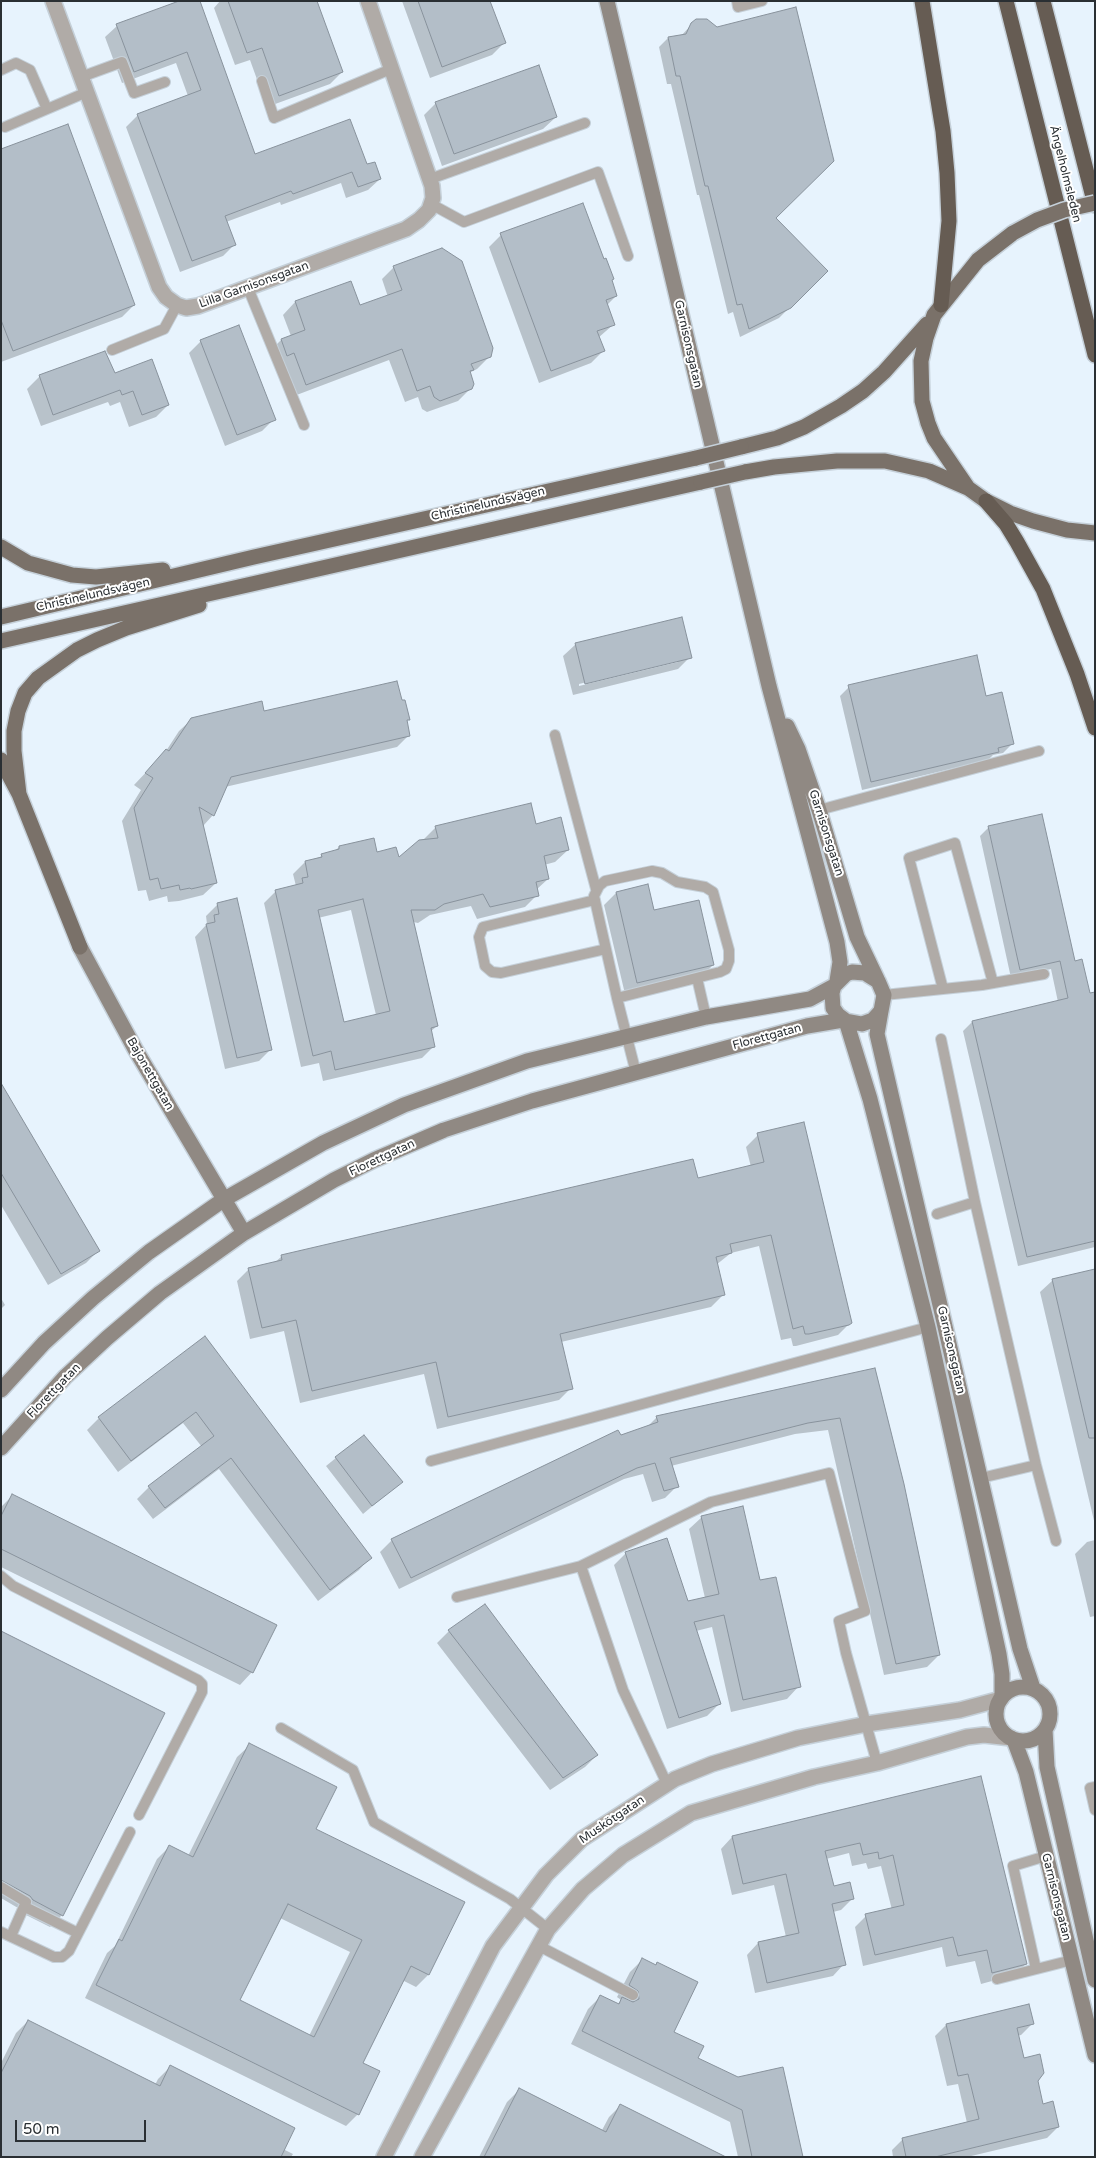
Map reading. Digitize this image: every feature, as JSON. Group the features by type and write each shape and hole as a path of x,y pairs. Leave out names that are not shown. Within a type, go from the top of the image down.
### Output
{"highway":[{"path":"922,1 943,131 947,173 949,221 938,310"},
{"name":"Ängelholmsleden","path":"1006,1 1095,355"},
{"name":"Ängelholmsleden","path":"1043,1 1095,204"},
{"path":"986,501 1017,542 1043,589 1095,728"}],"main road":[{"name":"Christinelundsvägen","path":"1,617 254,557 696,458 777,438 804,427 863,391 884,372 938,310 978,260 1013,233 1038,220 1064,210 1095,204"},
{"path":"938,310 926,338 921,361 922,401 934,438 945,456 968,488 986,501 1010,513 1033,521 1067,530 1095,533"},
{"name":"Christinelundsvägen","path":"1,641 774,467 838,461 885,461 929,471 968,488"},
{"path":"1,547 28,563 51,570 96,577 254,557"},
{"path":"19,794 14,751 14,731 18,710 25,694 38,678 54,665 76,650 126,628 332,565"},
{"path":"1,760 19,794 80,947"}],"street":[{"path":"53,1 159,287 166,297 177,305"},
{"path":"368,1 430,179 433,198 431,204"},
{"name":"Garnisonsgatan","path":"607,1 769,686 837,942 840,962 836,984 832,993 834,1008 845,1021 870,1099 928,1327 999,1654 1002,1674 1001,1697 996,1713 997,1721 1004,1734 1012,1739 1026,1772 1095,2055"},
{"name":"Lilla Garnisonsgatan","path":"177,305 186,308 198,306 406,229 419,220 431,204"},
{"name":"Garnisonsgatan","path":"769,686 798,749 819,810 857,937 881,988 881,1011 877,1034 1020,1649 1034,1688 1041,1692 1050,1706 1051,1715 1045,1730 1047,1767 1090,1938 1095,1980"},
{"name":"Bajonettgatan","path":"80,947 135,1049 244,1233"},
{"path":"1,1390 44,1344 93,1298 188,1223 322,1143 404,1105 527,1061 706,1017 801,1002 836,984 846,974 859,971 872,976 881,988"},
{"path":"845,1021 862,1024 873,1020 881,1011"},
{"name":"Florettgatan","path":"1,1448 65,1378 107,1338 160,1293 244,1233 334,1180 414,1142 523,1104 807,1026 845,1021"},
{"path":"1001,1697 1014,1688 1027,1686 1034,1688"},
{"name":"Muskötgatan","path":"384,2157 493,1946 546,1875 582,1839 667,1784 694,1771 729,1759 798,1738 867,1724 960,1710 1001,1697"},
{"path":"422,2157 548,1929 569,1903 598,1874 622,1855 691,1813 814,1777 878,1762 967,1737 984,1735 1021,1741 1034,1739 1045,1730"}],"lane":[{"path":"737,1 738,7 762,1"},
{"path":"81,77 122,62 134,93 165,82"},
{"path":"1,70 16,63 30,70 47,109"},
{"path":"262,81 274,118 391,69"},
{"path":"5,127 87,92"},
{"path":"430,179 585,123"},
{"path":"431,204 464,222 598,172 628,256"},
{"path":"248,288 304,425"},
{"path":"112,350 164,329 177,305"},
{"path":"555,735 596,889 594,896 636,1073"},
{"path":"819,810 1039,751"},
{"path":"943,989 910,858 955,844 993,983"},
{"path":"596,889 605,881 652,871 662,873 678,882 705,887 713,892 729,950 729,961 723,971 618,998"},
{"path":"595,900 487,925 479,933 484,959 488,969 501,973 606,948"},
{"path":"881,988 943,989 1044,974"},
{"path":"697,978 706,1017"},
{"path":"941,1039 974,1202 1036,1465 1056,1541"},
{"path":"937,1214 974,1202"},
{"path":"431,1461 928,1327"},
{"path":"981,1478 1036,1465"},
{"path":"457,1597 581,1566 711,1502 829,1473 865,1611 839,1622 878,1762"},
{"path":"581,1566 623,1690 667,1784"},
{"path":"1,1576 13,1586 198,1680 202,1684 202,1692 139,1815"},
{"path":"282,1728 352,1770 374,1822 510,1899 548,1929"},
{"path":"1095,1787 1090,1788 1095,1810"},
{"path":"1,1887 26,1902 25,1907 6,1934 54,1957 62,1957 69,1951 130,1832"},
{"path":"1036,1969 1013,1866 1046,1856"},
{"path":"25,1907 78,1932"},
{"path":"539,1946 633,1995"},
{"path":"997,1979 1072,1960"}],"building":[{"path":"179,1 200,1 255,154 350,119 367,164 375,162 381,179 358,187 352,172 293,194 291,191 225,216 236,245 192,261 137,114 201,90 187,52 134,72 116,24"},
{"path":"228,1 317,1 343,72 279,96 262,48 247,53"},
{"path":"418,1 490,1 506,43 442,67"},
{"path":"796,7 834,161 776,218 828,271 791,308 749,329 742,304 737,305 708,186 705,186 680,76 676,76 668,37 686,34 691,23 696,19 707,19 717,27"},
{"path":"539,65 557,117 454,154 435,102"},
{"path":"68,124 135,305 13,351 1,320 1,149"},
{"path":"583,203 604,259 606,258 614,279 612,280 617,296 606,300 615,325 597,331 605,351 551,371 500,233"},
{"path":"442,248 462,261 493,348 491,357 471,364 474,370 470,371 474,384 472,389 440,401 434,397 430,386 417,391 402,349 306,385 294,353 287,356 281,339 305,330 295,301 351,281 360,305 402,290 393,266"},
{"path":"239,325 276,420 237,435 200,340"},
{"path":"105,351 115,373 152,359 169,405 142,415 133,391 122,395 120,390 53,415 39,375"},
{"path":"682,617 692,658 585,684 575,643"},
{"path":"977,655 986,696 1002,692 1014,744 998,748 999,752 871,782 848,685"},
{"path":"397,681 402,700 405,700 410,720 407,720 410,736 231,777 214,816 199,807 217,883 180,890 179,885 161,889 158,878 150,880 134,808 153,778 145,773 166,749 169,751 191,718 262,701 264,711"},
{"path":"531,803 536,824 561,817 569,850 544,856 549,879 536,882 539,896 490,907 483,894 444,904 435,910 411,910 438,1026 431,1028 435,1047 335,1070 331,1051 313,1056 275,890 303,883 302,878 308,877 305,861 322,857 321,854 339,849 339,846 374,838 377,852 396,847 399,857 419,840 438,838 435,826","holes":["363,899 390,1011 344,1022 318,910"]},
{"path":"1042,814 1075,961 1082,959 1090,993 1095,992 1095,1241 1027,1257 972,1021 1068,998 1060,961 1020,970 988,826"},
{"path":"648,884 654,910 699,900 714,965 637,983 616,892"},
{"path":"237,898 272,1050 237,1058 206,924 215,922 214,915 219,914 217,903"},
{"path":"1,1083 100,1251 61,1274 1,1173"},
{"path":"804,1122 852,1323 849,1325 809,1334 805,1334 803,1326 793,1329 771,1235 730,1244 732,1253 716,1257 725,1295 560,1334 573,1389 448,1417 436,1362 312,1391 296,1320 262,1328 248,1268 282,1260 281,1255 693,1159 698,1178 764,1162 757,1133"},
{"path":"1095,1269 1095,1438 1089,1438 1052,1279"},
{"path":"205,1336 372,1558 330,1590 231,1458 165,1508 148,1486 214,1436 196,1412 131,1461 98,1417"},
{"path":"875,1368 904,1484 940,1655 896,1664 840,1418 808,1423 670,1458 679,1487 664,1491 655,1463 637,1468 411,1578 391,1539 618,1430 621,1435 658,1422 656,1416"},
{"path":"364,1435 403,1482 372,1506 335,1457"},
{"path":"12,1494 277,1625 253,1673 1,1549 1,1516"},
{"path":"743,1506 760,1580 776,1577 801,1687 743,1700 724,1615 694,1622 721,1704 679,1718 625,1552 667,1538 688,1601 719,1594 701,1516"},
{"path":"485,1604 598,1755 563,1778 448,1630"},
{"path":"1,1631 165,1713 63,1916 1,1880"},
{"path":"249,1743 337,1787 316,1829 465,1902 429,1975 411,1966 363,2063 380,2071 359,2115 96,1985 119,1939 122,1941 169,1845 193,1857","holes":["288,1904 362,1940 314,2037 240,2000"]},
{"path":"981,1776 1027,1964 992,1973 987,1950 958,1956 953,1937 875,1955 865,1914 904,1905 893,1855 879,1859 878,1852 863,1855 860,1843 825,1851 834,1886 850,1882 854,1899 832,1904 846,1965 767,1983 758,1942 799,1933 786,1874 743,1884 732,1836"},
{"path":"642,1958 656,1965 657,1962 698,1982 674,2032 704,2046 698,2058 738,2077 783,2067 803,2157 752,2157 742,2110 582,2031 600,1995 619,2004 622,1997 633,2002 639,1999 638,1991 629,1985"},
{"path":"1029,2004 1034,2024 1017,2028 1024,2058 1040,2054 1044,2073 1038,2081 1043,2104 1053,2101 1059,2127 935,2157 906,2157 902,2138 979,2119 968,2074 958,2076 946,2024"},
{"path":"28,2020 160,2086 170,2065 295,2128 281,2157 1,2157 1,2073"},
{"path":"519,2088 606,2132 620,2104 726,2157 484,2157"}]}
